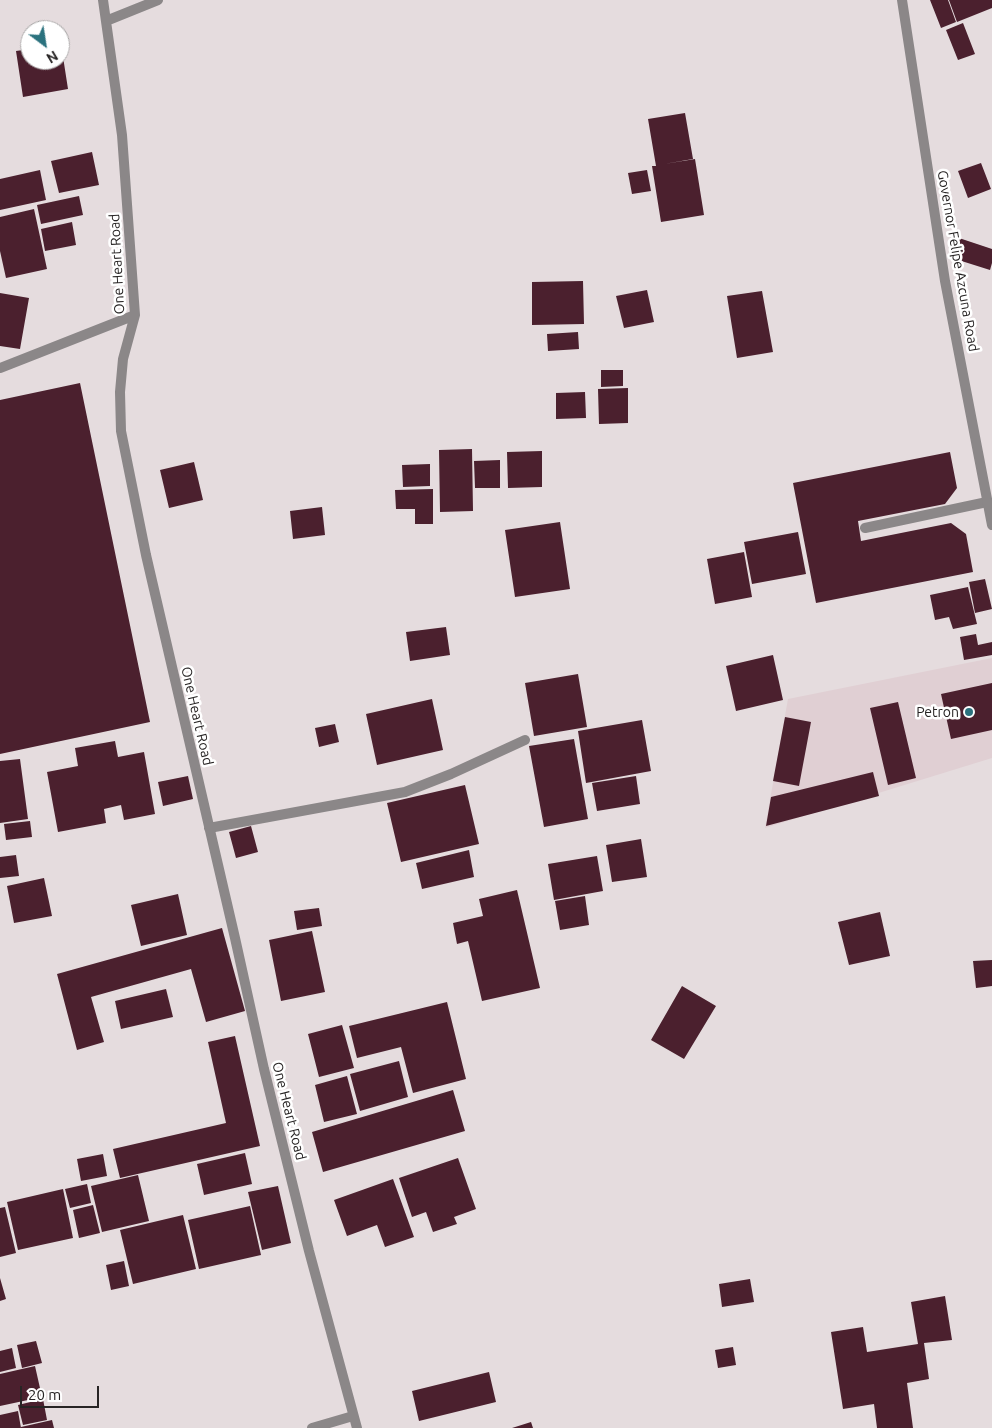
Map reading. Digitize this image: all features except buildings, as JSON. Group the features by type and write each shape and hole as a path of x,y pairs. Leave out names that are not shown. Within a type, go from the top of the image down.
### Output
{"street":[{"name":"One Heart Road","path":"103,0 122,135 135,315 122,375 120,392 121,430 146,555 267,1079 309,1251 356,1428"},
{"path":"106,21 158,0"},
{"name":"Governor Felipe Azcuna Road","path":"902,0 946,280 992,525"},
{"path":"0,368 135,315"},
{"path":"865,528 987,502"},
{"path":"209,828 405,792 451,774 525,740"},
{"path":"312,1428 353,1416"}],"shaded area":[{"path":"992,658 992,758 765,828 788,699"}],"place":[{"name":"Petron","path":"969,712"}]}
